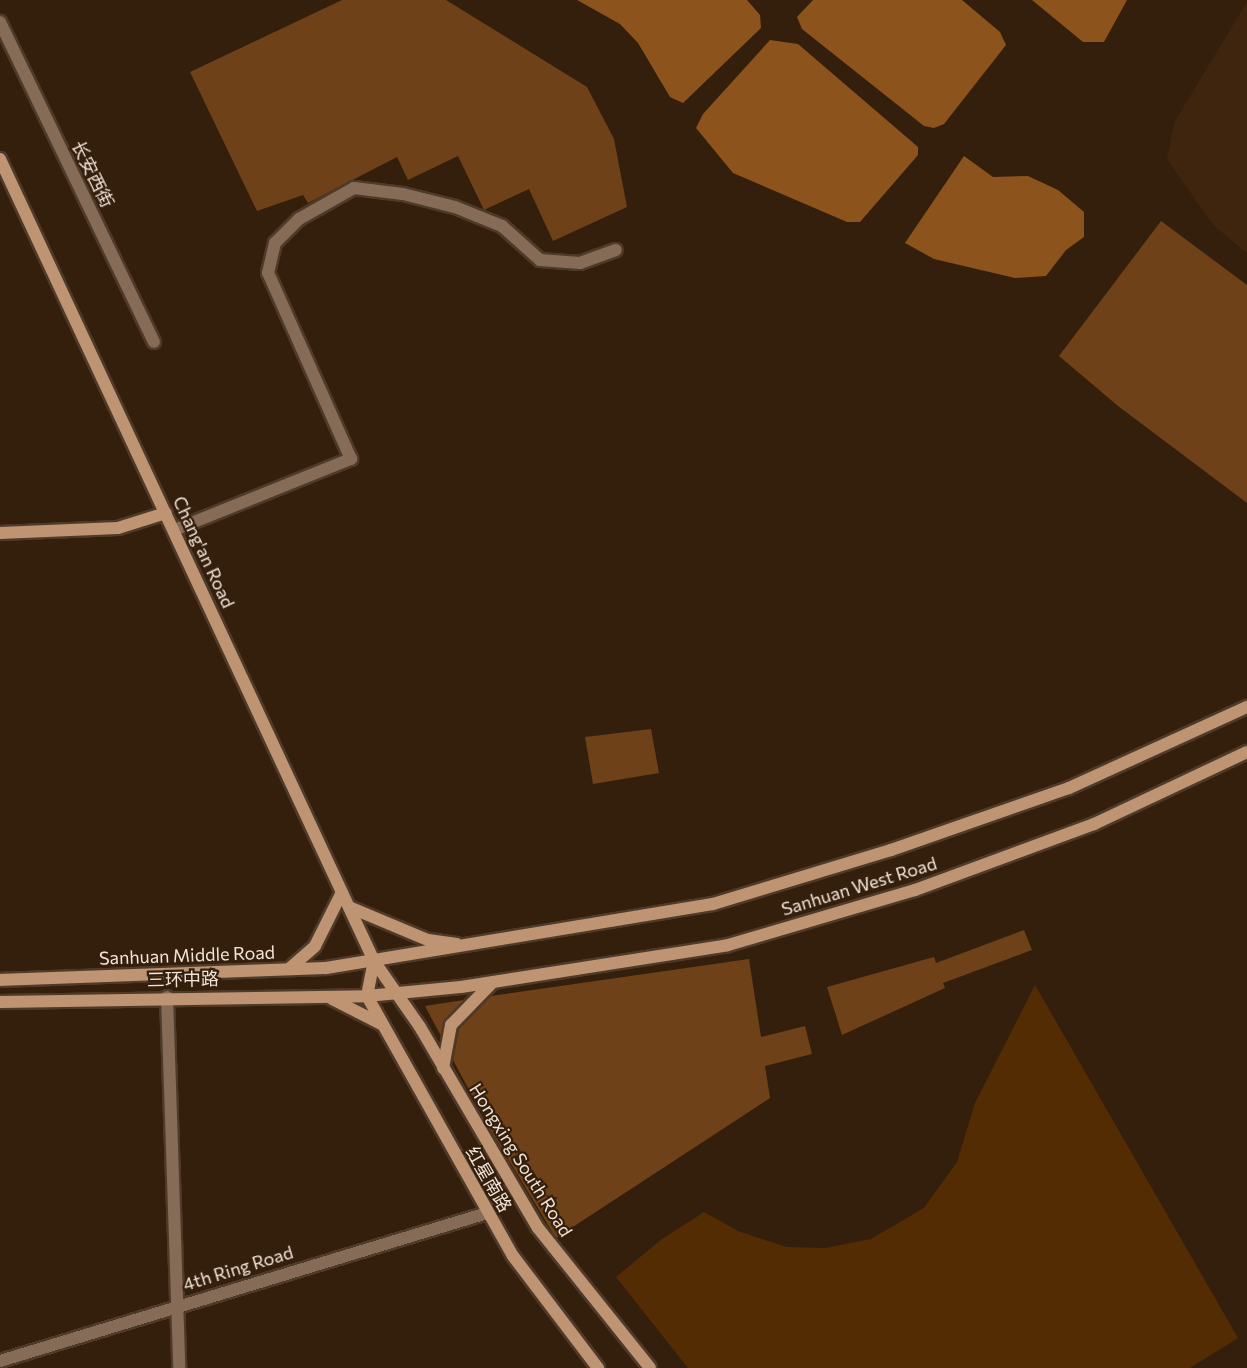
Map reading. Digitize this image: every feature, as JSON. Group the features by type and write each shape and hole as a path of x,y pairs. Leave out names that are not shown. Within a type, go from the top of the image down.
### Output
{"main road":[{"name":"Chang'an Road","path":"0,159 374,962"},
{"path":"0,533 118,528 166,513"},
{"name":"Sanhuan Middle Road","path":"0,980 289,969 374,962 713,904 891,850 1069,788 1247,707"},
{"name":"Sanhuan West Road","path":"396,993 461,987 728,945 915,890 1094,824 1247,752"},
{"path":"289,969 315,946 342,892"},
{"path":"349,907 428,940 467,946"},
{"path":"367,996 374,962"},
{"name":"Hongxing South Road","path":"374,962 443,1068 549,1242 650,1368"},
{"path":"443,1068 451,1025 493,982"},
{"name":"三环中路","path":"0,1002 167,997 367,996 396,993"},
{"path":"316,996 343,1002 382,1025"},
{"name":"红星南路","path":"367,996 513,1256 598,1368"}],"street":[{"name":"长安西街","path":"0,22 154,342"},
{"path":"174,530 351,459 268,273 275,243 299,219 354,188 403,194 455,207 502,226 540,261 580,263 616,250"},
{"path":"167,997 179,1368"},
{"name":"4th Ring Road","path":"0,1362 178,1304 487,1213"}],"shaded area":[{"path":"577,0 747,0 760,15 761,28 683,103 670,97 638,43 620,24"},
{"path":"813,0 962,0 1000,32 1006,45 944,124 934,128 924,126 802,29 797,17"},
{"path":"1032,0 1127,0 1104,42 1083,42"},
{"path":"1247,2 1247,253 1213,225 1167,159 1175,121"},
{"path":"770,40 798,44 918,147 918,155 860,222 847,222 733,173 696,128 703,114"},
{"path":"964,156 993,177 1028,176 1058,190 1084,212 1084,237 1066,250 1046,276 1015,278 934,259 905,243"},
{"path":"1035,985 1238,1338 1190,1368 688,1368 616,1277 662,1239 704,1212 738,1231 786,1247 825,1248 871,1239 924,1208 957,1162 975,1103"}],"building":[{"path":"342,0 446,0 587,87 614,139 627,207 553,241 529,189 484,210 458,156 408,180 397,157 308,203 303,195 257,211 190,72"},
{"path":"1161,221 1247,285 1247,503 1118,406 1059,356"},
{"path":"651,729 659,773 593,784 585,737"},
{"path":"1024,930 1032,950 943,983 945,988 842,1035 827,987 934,957 936,963"},
{"path":"749,959 761,1037 805,1026 812,1054 765,1066 770,1098 556,1238 490,1129 453,1060 459,1029 491,996"},
{"path":"464,1000 445,1020 441,1036 425,1006"}]}
